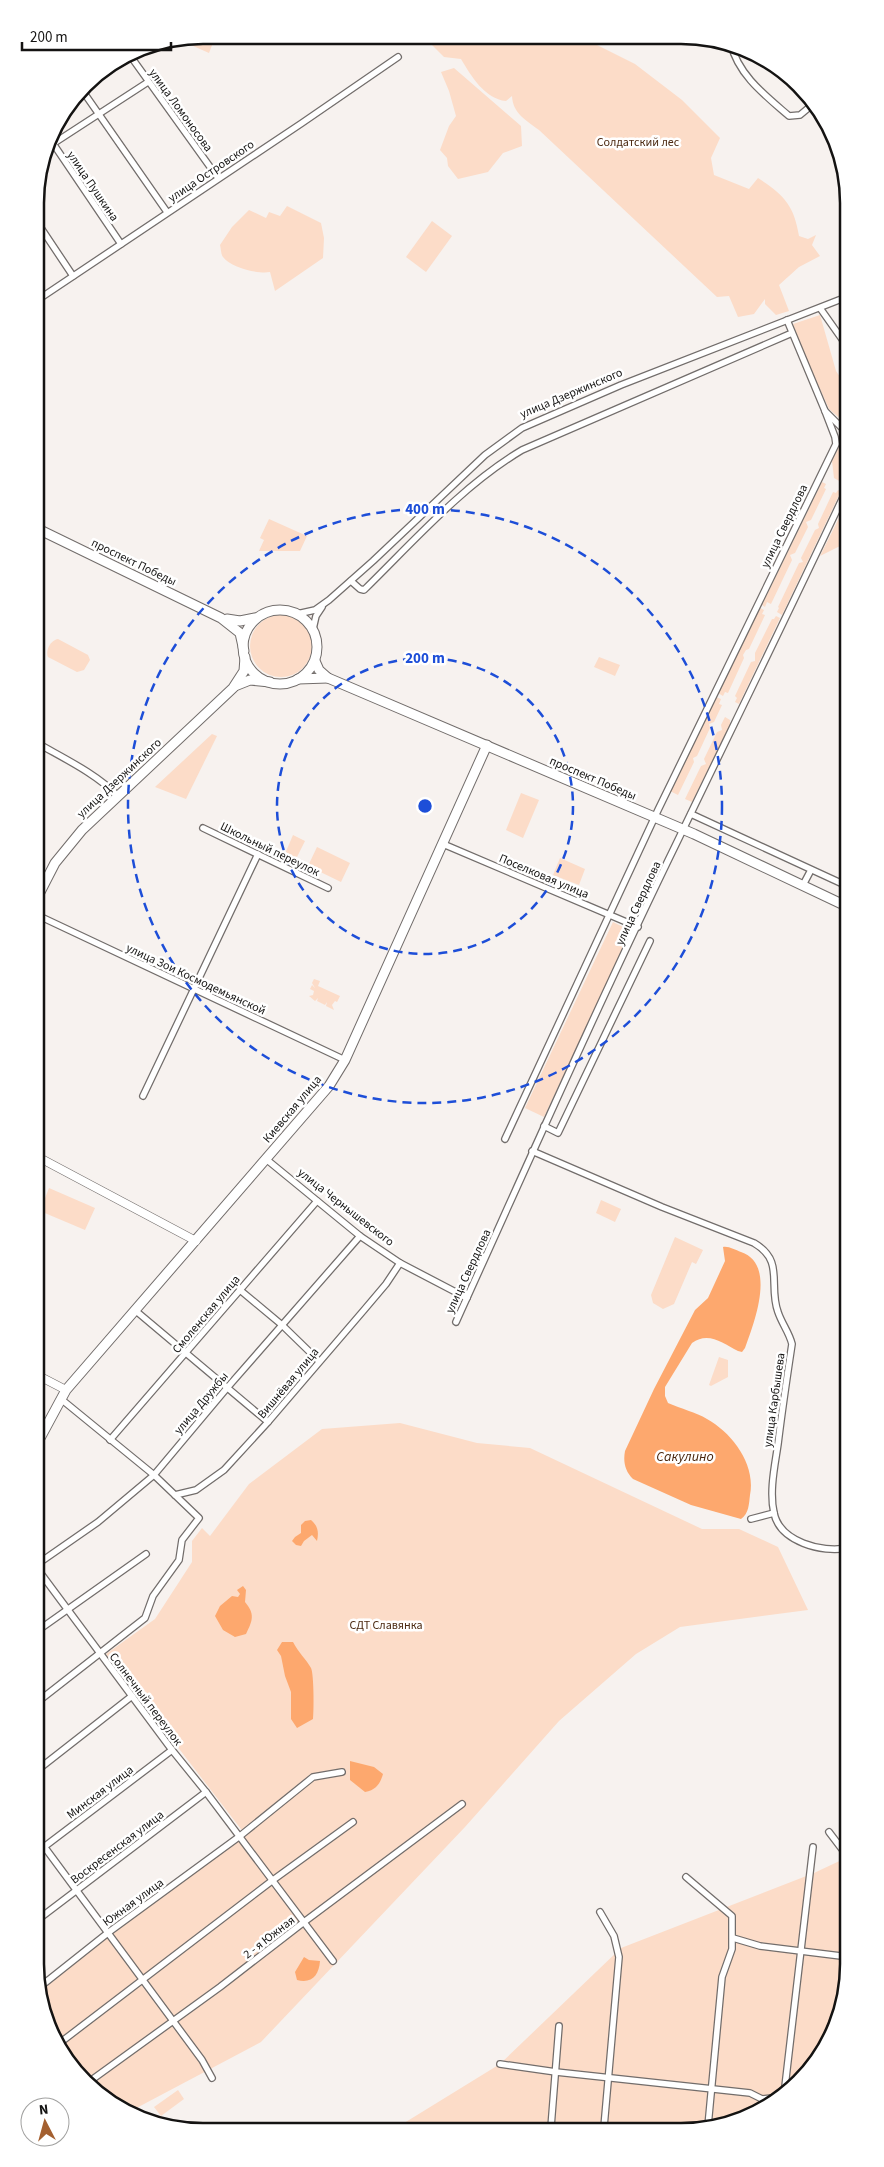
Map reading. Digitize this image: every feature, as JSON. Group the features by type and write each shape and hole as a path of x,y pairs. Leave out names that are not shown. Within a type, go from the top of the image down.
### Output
{"main road":[{"name":"проспект Победы","path":"44,532 222,618 240,633 244,654"},
{"path":"282,610 297,614 306,620 313,629 318,643 315,661 298,680 283,684 270,682 251,670 244,654 247,628 259,616 267,612 282,610"},
{"name":"проспект Победы","path":"222,618 240,621 259,616"},
{"name":"улица Дзержинского","path":"44,885 69,844 233,688 244,671 244,654"},
{"name":"проспект Победы","path":"315,661 319,670 328,678 683,830 840,903"},
{"name":"проспект Победы","path":"298,680 328,678"},
{"name":"улица Дзержинского","path":"233,688 250,680 270,682"},
{"name":"Киевская улица","path":"44,1431 66,1390 329,1086 345,1060 487,745"}],"street":[{"path":"734,53 756,88 789,116 800,115 808,108"},
{"name":"улица Островского","path":"44,296 398,57"},
{"name":"улица Ломоносова","path":"133,60 218,178"},
{"path":"58,138 148,82"},
{"path":"86,95 168,212"},
{"name":"улица Пушкина","path":"54,148 121,244"},
{"path":"44,232 73,276"},
{"name":"улица Дзержинского","path":"297,614 315,610 327,602 352,581 485,455 522,428 621,385 840,300"},
{"path":"820,308 840,336"},
{"path":"787,320 825,411 840,426"},
{"path":"352,581 360,590 364,590 469,490 503,462 522,450 792,333"},
{"name":"улица Свердлова","path":"505,1139 655,818 836,444 825,411"},
{"name":"улица Свердлова","path":"456,1322 544,1126 683,830 840,503"},
{"name":"улица Дзержинского","path":"313,629 316,616 327,602"},
{"path":"44,747 91,774 118,796"},
{"path":"691,814 840,882"},
{"name":"Школьный переулок","path":"203,828 328,888"},
{"name":"Поселковая улица","path":"443,844 638,927"},
{"path":"143,1096 258,854"},
{"path":"803,885 810,870"},
{"name":"улица Зои Космодемьянской","path":"44,918 345,1060"},
{"path":"544,1126 558,1133 650,941"},
{"name":"улица Карбышева","path":"532,1152 662,1207 754,1243 764,1248 769,1255 774,1271 775,1301 778,1313 788,1331 792,1344 774,1469 774,1513"},
{"name":"улица Чернышевского","path":"266,1159 360,1236 400,1263 467,1298"},
{"path":"44,1160 196,1241"},
{"name":"Смоленская улица","path":"110,1440 318,1201"},
{"name":"улица Дружбы","path":"44,1560 98,1522 154,1475 227,1388 360,1236"},
{"name":"Вишнёвая улица","path":"175,1495 196,1490 224,1470 268,1422 386,1284 400,1263"},
{"path":"240,1290 282,1325 319,1361"},
{"path":"136,1311 268,1422"},
{"path":"44,1379 66,1390"},
{"path":"44,1697 145,1618 152,1596 179,1560 182,1540 199,1518 154,1475 61,1399"},
{"path":"752,1519 774,1513 780,1526 801,1542 821,1549 840,1548"},
{"path":"44,1627 66,1609 146,1554"},
{"name":"Солнечный переулок","path":"44,1578 333,1961"},
{"path":"44,1765 132,1696"},
{"name":"Минская улица","path":"44,1846 172,1750"},
{"name":"Южная улица","path":"45,1983 109,1932 240,1836 313,1777 342,1772"},
{"name":"Воскресенская улица","path":"44,1915 206,1792"},
{"name":"2 - я Южная","path":"93,2079 220,1987 462,1804"},
{"path":"63,2040 273,1880 353,1822"},
{"path":"829,1832 840,1846"},
{"path":"785,2085 813,1848"},
{"path":"44,1850 109,1932 173,2020 212,2078"},
{"path":"686,1877 732,1916 732,1949 722,1977 709,2121"},
{"path":"600,1912 614,1936 619,1957 604,2123"},
{"path":"733,1938 760,1946 840,1956"},
{"path":"551,2123 559,2026"},
{"path":"500,2064 750,2093 765,2099"}],"green space":[{"path":"193,44 212,44 209,53 191,45"},
{"name":"Солдатский лес","path":"431,44 595,44 635,64 682,100 720,138 711,158 714,175 749,189 758,178 775,190 791,209 799,236 808,239 816,235 812,245 820,256 799,267 779,285 789,311 776,315 765,304 765,299 754,314 738,317 729,296 717,297 539,130 525,120 515,108 512,96 506,101 492,96 479,86 461,59 444,57"},
{"path":"454,68 521,126 522,146 503,153 488,172 458,179 448,166 447,158 440,150 449,126 456,116 441,72"},
{"path":"287,206 321,223 324,238 323,258 275,291 270,272 252,271 232,264 222,256 220,245 232,227 249,210 266,218 269,212 280,216"},
{"path":"432,221 452,236 426,272 406,257"},
{"path":"820,315 836,371 840,377 840,419 829,409 793,324"},
{"path":"840,445 840,481 834,478 832,461"},
{"path":"822,482 826,484 824,488 826,489 811,520 806,522 808,527 795,553 790,555 792,560 771,604 767,602 765,607 762,605"},
{"path":"838,490 840,491 782,615 777,612 778,607 799,563 803,562 801,558 815,530 819,528 818,524 833,492 836,493"},
{"path":"840,516 840,546 820,556"},
{"path":"269,519 307,536 300,551 259,551 264,540 260,538"},
{"path":"760,608 764,610 762,614 765,615 749,649 743,655 744,658 728,693 725,692 723,696 718,693"},
{"path":"275,615 287,615 303,624 310,634 312,646 310,658 303,668 287,677 275,677 264,672 255,663 250,652 250,640 255,629 264,620"},
{"path":"776,616 780,618 739,704 735,702 737,698 735,696 751,662 755,661 755,653 772,619"},
{"path":"58,639 88,655 90,660 84,670 77,672 48,657 47,651 49,646"},
{"path":"599,657 620,665 615,676 594,667"},
{"path":"716,697 721,699 719,704 722,705 714,722 709,724 710,728 697,756 693,758 694,762 678,795 670,791"},
{"path":"725,717 730,720 730,725 692,802 685,799 701,766 706,764 704,759 717,732 722,730 721,725"},
{"path":"212,734 217,736 186,799 155,787"},
{"path":"521,793 539,800 523,838 506,830"},
{"path":"293,835 305,841 295,861 284,856"},
{"path":"317,847 350,863 341,882 308,866"},
{"path":"560,858 585,869 579,885 553,875"},
{"path":"613,922 631,931 544,1117 525,1108"},
{"path":"314,979 320,981 318,986 340,996 337,1002 335,1001 332,1005 334,1010 326,1006 327,1002 325,1005 317,1001 318,998 315,1001 309,996 313,995 314,991 310,989 312,985 315,988 312,983"},
{"path":"49,1188 95,1208 85,1230 44,1213 44,1201"},
{"path":"601,1200 621,1209 615,1222 596,1213"},
{"path":"675,1237 703,1250 696,1264 692,1262 674,1304 663,1309 653,1303 651,1295"},
{"path":"719,1357 728,1360 728,1377 711,1386 709,1385"},
{"name":"СДТ Славянка","path":"400,1423 477,1443 530,1448 702,1529 739,1529 778,1547 808,1610 680,1627 636,1654 559,1721 465,1827 261,2042 136,2108 98,2084 77,2061 65,2044 56,2025 49,2005 45,1984 244,1833 106,1654 155,1619 192,1562 192,1541 202,1528 210,1536 249,1484 322,1429"},
{"path":"840,1861 840,1974 832,2015 819,2044 801,2069 786,2084 751,2107 722,2118 702,2122 681,2123 404,2123 500,2064 621,1948 814,1873"},
{"path":"178,2090 184,2099 161,2116 154,2107"}],"water":[{"name":"Сакулино","path":"723,1247 741,1252 752,1259 758,1269 760,1295 745,1348 742,1352 738,1351 710,1338 704,1338 692,1343 665,1387 665,1396 668,1403 698,1414 716,1425 725,1432 740,1451 746,1461 751,1483 748,1508 746,1514 741,1519 691,1505 633,1479 626,1470 624,1459 625,1451 654,1389 695,1310 708,1298 725,1261"},
{"path":"311,1520 317,1529 317,1541 312,1535 301,1546 296,1545 292,1541 301,1533 301,1525 305,1521"},
{"path":"243,1586 246,1590 245,1602 252,1617 246,1634 235,1637 223,1630 215,1616 220,1606 232,1596 238,1597 240,1594 237,1590"},
{"path":"282,1642 293,1642 312,1672 314,1693 313,1719 297,1728 291,1719 291,1692 281,1656 277,1650"},
{"path":"350,1761 374,1767 383,1774 377,1786 365,1792 350,1780"},
{"path":"304,1957 309,1960 320,1961 316,1974 307,1981 297,1980 295,1972"}]}
